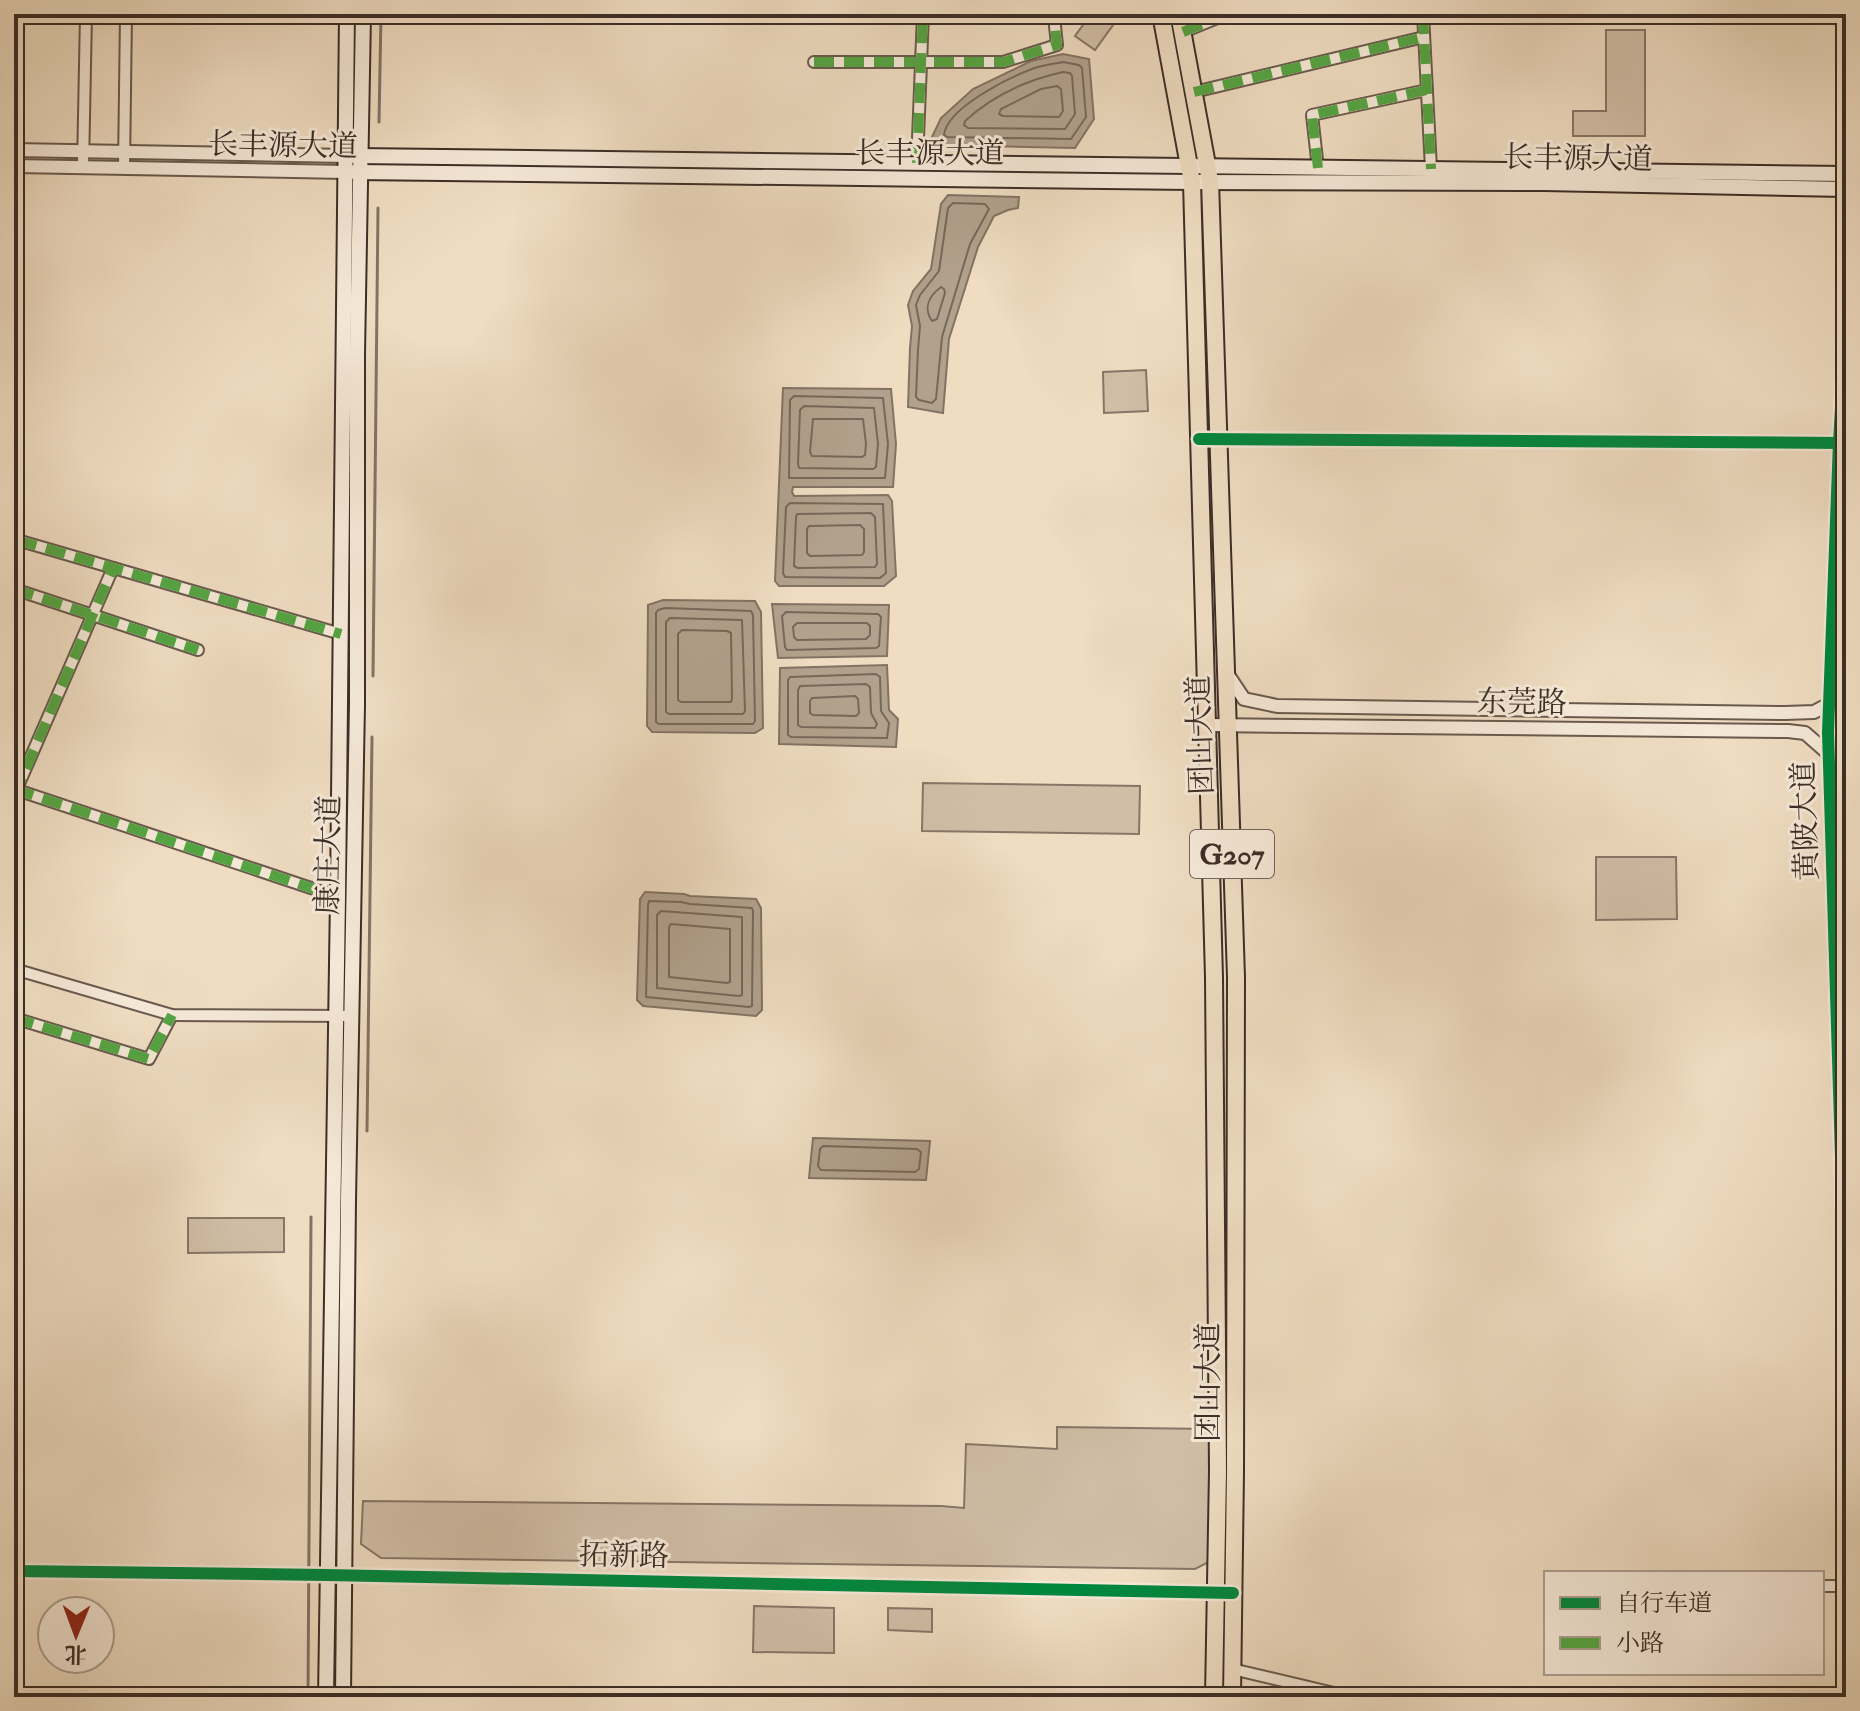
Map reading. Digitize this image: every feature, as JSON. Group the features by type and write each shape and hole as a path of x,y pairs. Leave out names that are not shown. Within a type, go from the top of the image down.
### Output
{"highway":[{"name":"团山大道","path":"1161,14 1191,174 1214,991 1218,1471 1232,1697"},
{"name":"团山大道","path":"1179,14 1209,174 1236,977 1235,1471 1214,1697"}],"main road":[{"name":"康庄大道","path":"326,1697 344,1016 357,704 357,369 354,172 346,156 347,14"},
{"name":"康庄大道","path":"343,1697 348,1200 338,897 341,634 354,172 362,156 363,14"},
{"name":"长丰源大道","path":"346,156 917,163 1191,174"},
{"name":"长丰源大道","path":"1209,174 1318,168 1846,174"},
{"name":"长丰源大道","path":"354,172 1209,174 1846,189"}],"street":[{"path":"83,167 86,14"},
{"path":"124,167 126,14"},
{"path":"816,17 998,14"},
{"path":"814,62 1003,62 1057,45 1056,14"},
{"path":"1183,32 1227,14"},
{"path":"1423,14 1431,169"},
{"path":"917,163 923,15"},
{"path":"1194,92 1424,37"},
{"path":"1318,168 1312,115 1427,90"},
{"name":"长丰源大道","path":"14,150 346,156"},
{"name":"长丰源大道","path":"14,166 354,172"},
{"name":"黄陂大道","path":"1846,322 1829,704 1846,1320"},
{"path":"1199,439 1842,443"},
{"path":"17,540 341,634"},
{"path":"113,568 15,792 338,897"},
{"path":"14,589 198,650"},
{"name":"东莞路","path":"1226,672 1244,699 1277,706 1785,713 1814,712 1829,704"},
{"name":"黄陂大道","path":"1846,698 1846,760"},
{"name":"东莞路","path":"1207,725 1788,731 1805,733 1829,754"},
{"path":"14,969 172,1015 344,1016"},
{"path":"14,1018 149,1059 172,1015"},
{"name":"拓新路","path":"14,1571 1224,1593"},
{"path":"1824,1586 1846,1586"},
{"path":"1232,1669 1351,1697"}],"shaded area":[{"path":"1091,14 1121,14 1095,50 1075,36"},
{"path":"1606,30 1645,30 1645,136 1573,136 1573,111 1606,111"},
{"path":"1146,370 1148,411 1104,413 1103,372"},
{"path":"923,783 1140,786 1139,834 922,831"},
{"path":"1596,857 1676,857 1677,919 1596,920"},
{"path":"188,1218 284,1218 284,1252 188,1253"},
{"path":"1057,1427 1210,1429 1209,1562 1195,1569 381,1558 361,1544 363,1501 964,1508 966,1444 1057,1449"},
{"path":"754,1606 834,1608 834,1653 753,1652"},
{"path":"888,1608 932,1609 932,1632 888,1630"}],"water":[{"path":"1063,54 1089,59 1094,119 1075,148 932,145 932,137 941,118 973,89 1031,61"},
{"path":"948,195 1019,197 1018,208 994,216 978,247 949,339 943,413 908,407 912,326 908,305 913,291 931,269 941,204"},
{"path":"783,388 891,389 896,444 893,487 793,487 792,492 794,496 888,495 892,501 896,576 884,586 779,586 775,581"},
{"path":"663,600 755,601 761,612 763,728 755,733 652,732 647,726 648,605"},
{"path":"772,604 889,605 887,656 778,658"},
{"path":"887,665 889,710 898,719 896,747 779,744 780,668"},
{"path":"645,892 756,899 761,908 762,1010 756,1016 643,1006 637,1000 640,899"},
{"path":"813,1138 930,1141 926,1180 809,1178"}],"waterway":[{"path":"379,122 381,14"},
{"path":"373,676 378,208"},
{"path":"367,1131 372,737"},
{"path":"308,1697 311,1217"}],"marked path":[{"path":"917,163 923,14"},
{"path":"816,17 998,14"},
{"path":"814,62 1003,62 1057,45 1056,14"},
{"path":"1183,32 1227,14"},
{"path":"1423,14 1431,169"},
{"path":"1194,92 1424,37"},
{"path":"1318,168 1312,115 1427,90"},
{"path":"17,540 341,634"},
{"path":"14,796 113,568"},
{"path":"14,589 198,650"},
{"path":"14,789 338,897"},
{"path":"14,1018 149,1059 172,1015"}],"cycle path":[{"path":"1846,322 1828,732 1846,1320"},
{"path":"1199,439 1846,443"},
{"path":"14,1571 1233,1593"}]}
